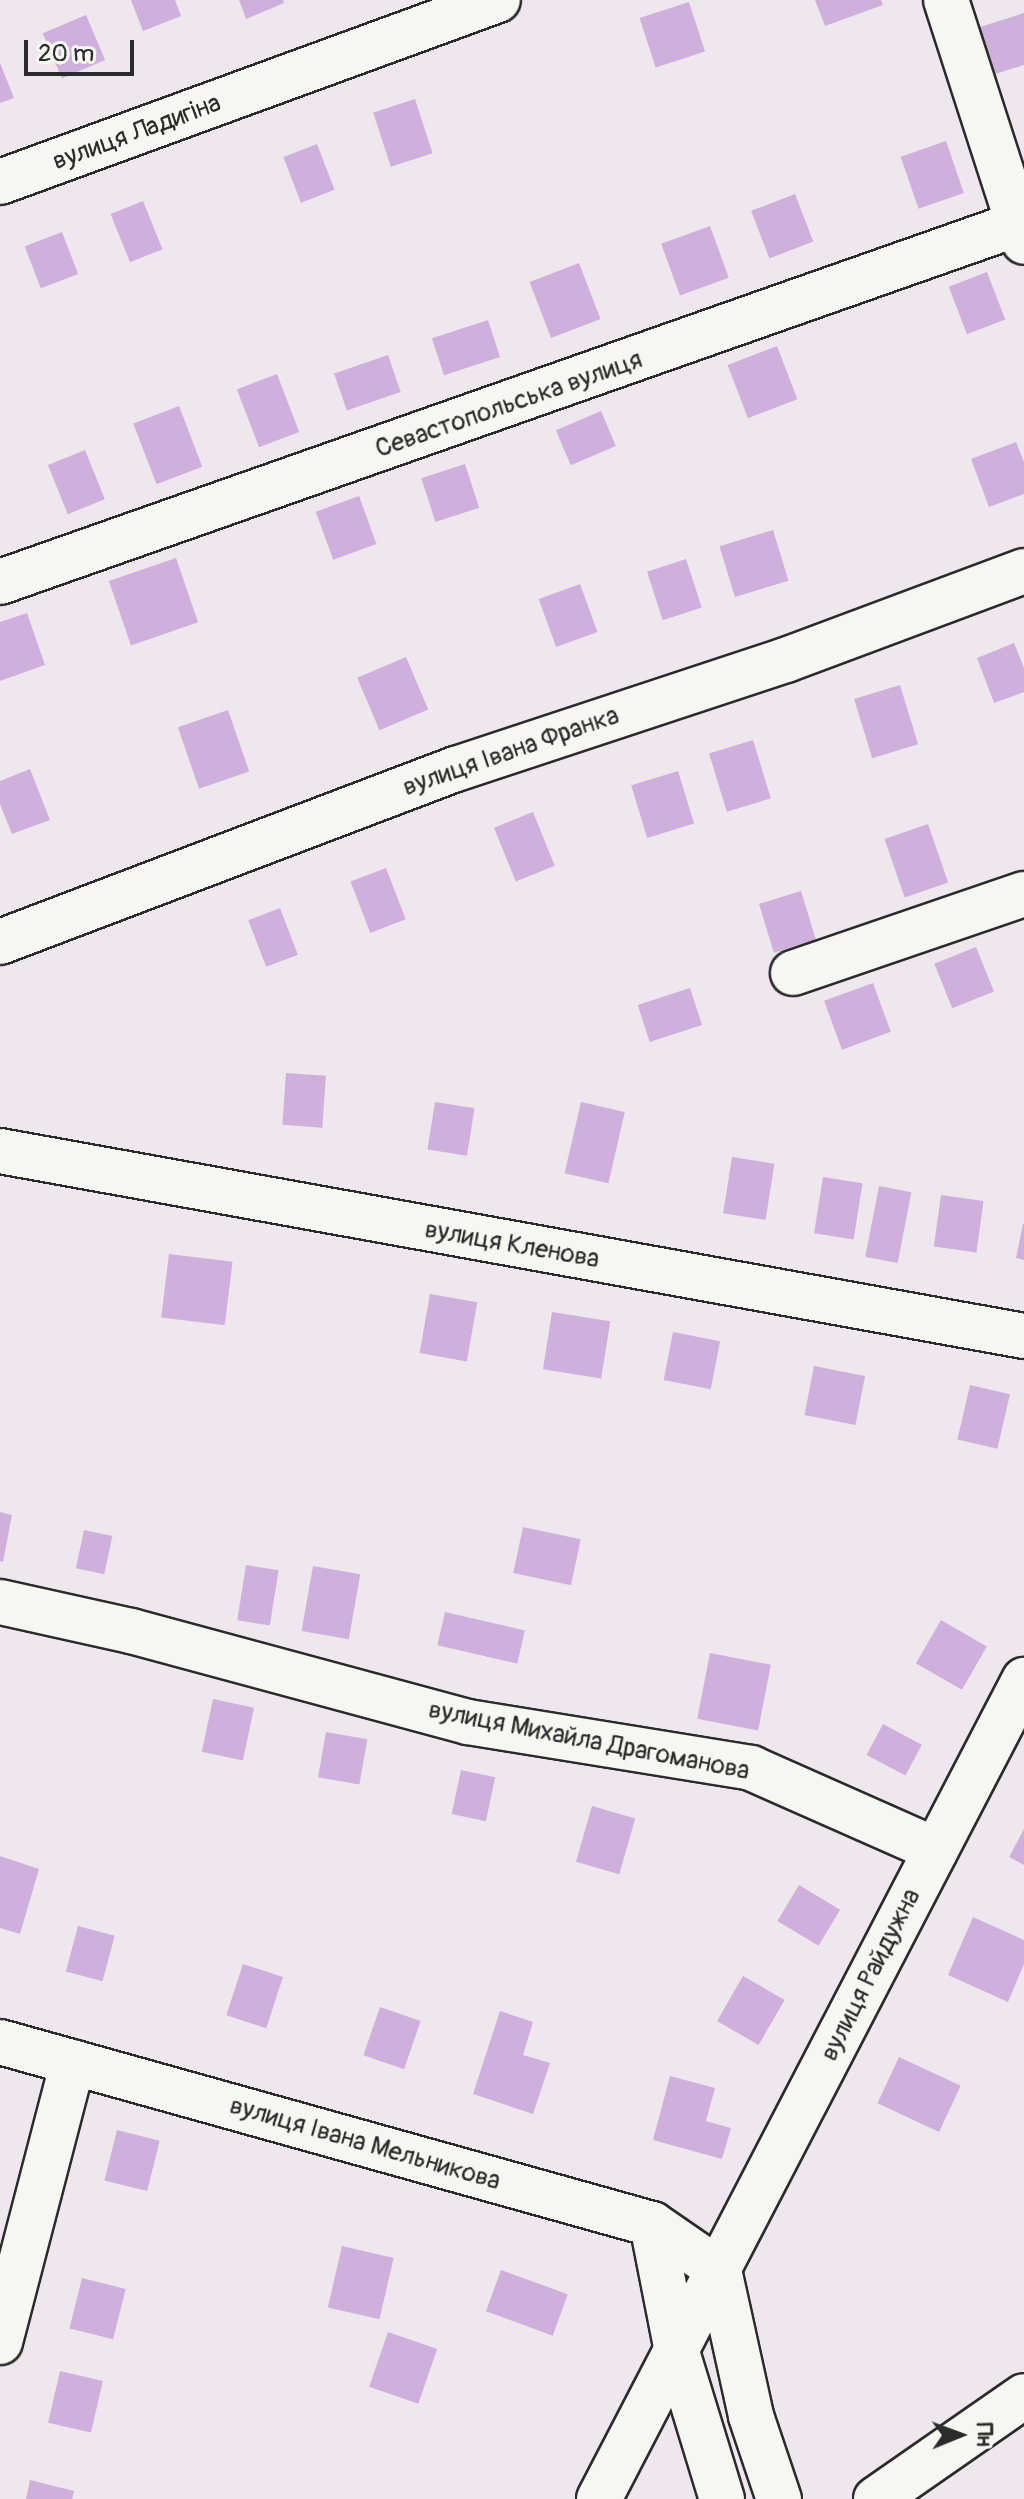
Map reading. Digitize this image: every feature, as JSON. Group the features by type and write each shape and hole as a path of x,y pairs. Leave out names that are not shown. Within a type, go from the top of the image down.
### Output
{"street":[{"name":"вулиця Ладигіна","path":"0,182 498,0"},
{"path":"946,0 1020,233"},
{"name":"Севастопольська вулиця","path":"0,582 1020,233"},
{"name":"вулиця Івана Франка","path":"0,942 456,769 786,660 1024,571"},
{"path":"793,973 1024,894"},
{"name":"вулиця Кленова","path":"0,1151 1024,1336"},
{"name":"вулиця Михайла Драгоманова","path":"0,1602 131,1631 468,1722 751,1768 936,1850"},
{"name":"вулиця Райдужна","path":"599,2499 1024,1680"},
{"name":"вулиця Івана Мельникова","path":"0,2042 652,2224 719,2270"},
{"path":"0,2342 73,2062"},
{"path":"652,2224 677,2352 722,2499"},
{"path":"719,2270 751,2416 779,2499"},
{"path":"876,2499 1024,2396"}],"building":[{"path":"131,0 175,0 181,16 143,31"},
{"path":"239,0 283,0 284,3 246,19"},
{"path":"815,0 881,0 883,5 825,26"},
{"path":"689,2 705,51 656,68 640,18"},
{"path":"1024,13 1024,65 995,74 980,27"},
{"path":"86,15 105,60 62,78 43,33"},
{"path":"0,63 14,98 0,103"},
{"path":"415,99 433,153 391,167 373,113"},
{"path":"946,141 964,193 919,209 901,157"},
{"path":"317,144 335,190 301,203 283,157"},
{"path":"795,194 813,242 769,258 751,211"},
{"path":"143,201 162,249 130,262 111,214"},
{"path":"710,226 729,278 680,295 661,244"},
{"path":"62,232 78,274 41,288 25,246"},
{"path":"579,263 601,319 551,338 530,282"},
{"path":"987,272 1005,320 967,334 949,287"},
{"path":"488,320 500,357 444,375 432,338"},
{"path":"777,346 797,399 748,418 728,365"},
{"path":"388,355 401,392 347,410 334,374"},
{"path":"277,374 299,432 259,447 237,389"},
{"path":"179,406 202,467 157,484 133,424"},
{"path":"601,411 616,446 571,465 556,430"},
{"path":"1016,442 1024,462 1024,494 989,507 971,459"},
{"path":"85,450 105,499 68,514 48,465"},
{"path":"465,464 479,508 435,522 421,478"},
{"path":"359,496 376,544 333,560 316,512"},
{"path":"773,530 788,581 735,597 719,546"},
{"path":"176,558 198,622 131,645 109,581"},
{"path":"686,559 702,608 663,620 647,572"},
{"path":"580,584 597,632 556,647 539,599"},
{"path":"27,613 45,665 0,681 0,622"},
{"path":"1014,643 1024,668 1024,692 994,703 977,658"},
{"path":"406,657 428,709 379,730 357,678"},
{"path":"900,685 918,744 872,758 854,699"},
{"path":"228,710 249,771 199,789 178,727"},
{"path":"753,740 771,798 727,812 709,753"},
{"path":"30,769 50,820 12,834 0,804 0,781"},
{"path":"678,771 694,824 647,838 631,785"},
{"path":"533,812 555,866 516,882 494,828"},
{"path":"928,824 948,883 905,898 885,839"},
{"path":"386,868 406,919 370,933 351,882"},
{"path":"801,891 816,940 774,953 759,904"},
{"path":"280,908 298,955 266,967 248,920"},
{"path":"976,947 994,992 952,1008 934,964"},
{"path":"873,983 891,1032 842,1050 824,1001"},
{"path":"690,988 702,1025 650,1042 638,1005"},
{"path":"286,1073 326,1076 322,1128 282,1125"},
{"path":"435,1102 475,1108 467,1156 427,1149"},
{"path":"581,1102 625,1112 608,1183 565,1173"},
{"path":"732,1157 774,1164 766,1220 723,1213"},
{"path":"823,1177 863,1183 854,1240 814,1233"},
{"path":"879,1186 911,1192 898,1263 865,1257"},
{"path":"941,1195 984,1201 976,1252 934,1246"},
{"path":"1024,1224 1024,1260 1016,1258"},
{"path":"169,1254 233,1262 225,1325 161,1318"},
{"path":"430,1294 477,1302 467,1361 420,1353"},
{"path":"552,1312 610,1321 601,1379 543,1369"},
{"path":"673,1332 720,1341 711,1389 664,1380"},
{"path":"814,1366 865,1376 856,1425 804,1415"},
{"path":"970,1385 1010,1394 997,1449 957,1440"},
{"path":"0,1512 12,1515 3,1562 0,1561"},
{"path":"523,1527 581,1539 571,1585 513,1573"},
{"path":"84,1530 112,1536 104,1574 76,1568"},
{"path":"246,1565 279,1570 270,1625 237,1620"},
{"path":"313,1566 360,1574 349,1639 302,1631"},
{"path":"445,1612 525,1630 517,1664 437,1645"},
{"path":"941,1620 987,1646 962,1690 916,1663"},
{"path":"710,1653 771,1665 758,1731 697,1719"},
{"path":"213,1699 254,1708 243,1761 202,1752"},
{"path":"883,1724 922,1745 905,1776 867,1755"},
{"path":"326,1732 367,1739 359,1785 318,1777"},
{"path":"461,1770 495,1777 486,1821 452,1814"},
{"path":"592,1806 635,1818 619,1874 576,1862"},
{"path":"1024,1829 1024,1865 1009,1857"},
{"path":"0,1856 39,1869 20,1934 0,1928"},
{"path":"799,1885 840,1910 819,1946 777,1921"},
{"path":"973,1917 1024,1940 1024,1964 1008,2002 948,1975"},
{"path":"78,1926 115,1936 103,1981 66,1971"},
{"path":"243,1964 283,1977 266,2028 226,2015"},
{"path":"743,1976 785,2000 759,2045 717,2021"},
{"path":"380,2007 421,2021 404,2069 363,2055"},
{"path":"500,2011 533,2022 523,2055 550,2063 533,2114 473,2094"},
{"path":"899,2057 961,2086 939,2132 877,2103"},
{"path":"670,2076 715,2088 706,2121 731,2128 722,2159 653,2140"},
{"path":"117,2130 160,2141 147,2191 104,2180"},
{"path":"342,2246 394,2258 379,2319 328,2307"},
{"path":"501,2270 568,2294 553,2336 486,2311"},
{"path":"82,2278 126,2289 113,2339 69,2328"},
{"path":"388,2332 437,2349 418,2404 369,2387"},
{"path":"60,2371 103,2381 91,2433 48,2423"},
{"path":"30,2480 74,2491 72,2499 26,2499"}]}
